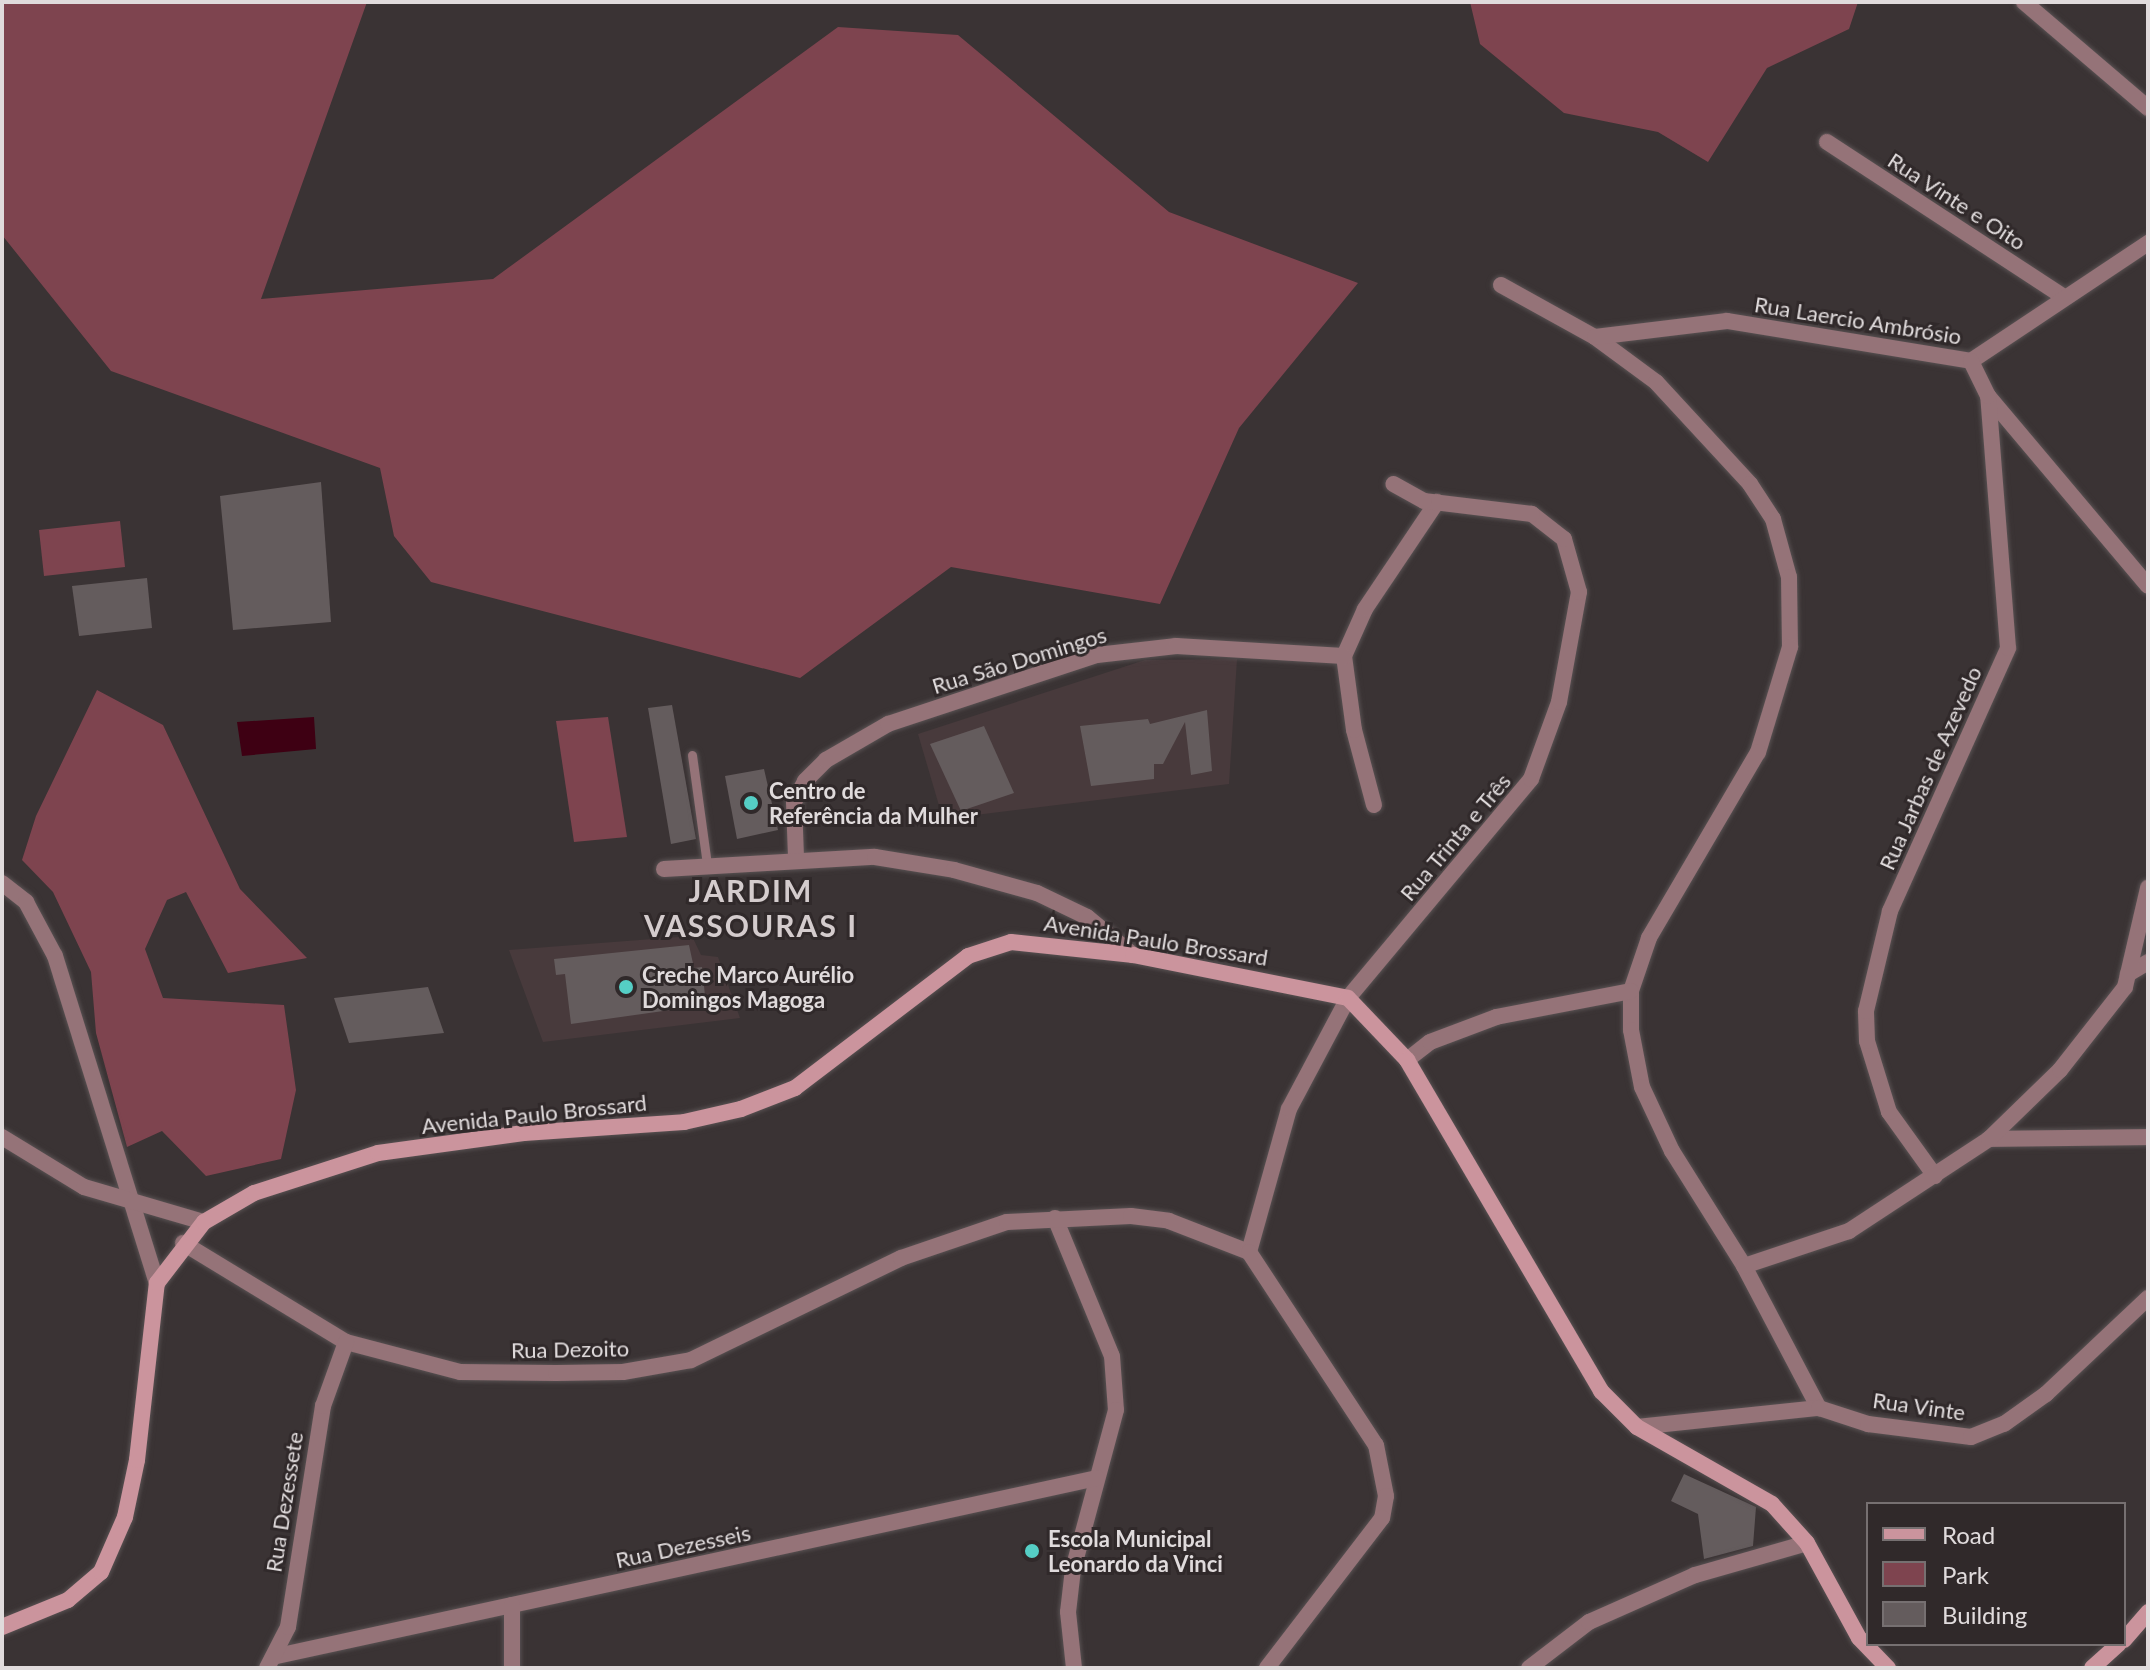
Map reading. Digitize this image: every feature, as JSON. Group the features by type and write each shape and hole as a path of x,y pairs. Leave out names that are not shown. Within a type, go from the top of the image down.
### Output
{"main road":[{"name":"Avenida Paulo Brossard","path":"2,1627 68,1600 101,1572 125,1517 137,1460 157,1283 183,1243 204,1222 254,1193 378,1153 524,1133 684,1122 741,1109 795,1088 968,956 1011,942 1133,955 1348,998"},
{"path":"1348,998 1407,1060 1601,1391 1637,1427 1745,1485 1772,1504 1807,1543 1838,1608 1866,1642"},
{"path":"2126,1638 2148,1612"},
{"path":"1870,1646 1888,1668"},
{"path":"2092,1668 2117,1646"}],"street":[{"path":"2024,2 2148,108"},
{"name":"Rua Vinte e Oito","path":"1827,142 2062,296"},
{"path":"1971,361 2062,296 2148,243"},
{"path":"1501,285 1595,337 1656,382 1750,484 1773,519 1789,577 1790,647 1758,752 1649,938 1631,991 1631,1030 1642,1087 1672,1151 1744,1266 1819,1408"},
{"name":"Rua Laercio Ambrósio","path":"1595,337 1727,321 1971,361"},
{"name":"Rua Jarbas de Azevedo","path":"1935,1176 1889,1112 1867,1041 1866,1011 1890,911 2008,648 1988,396 1971,361"},
{"path":"1988,396 2148,586"},
{"name":"Rua Trinta e Três","path":"1249,1252 1289,1109 1348,998 1531,779 1559,702 1576,608 1576,563 1553,527 1532,514 1437,502 1393,484"},
{"path":"1374,805 1354,730 1344,656 1365,609 1437,502"},
{"name":"Rua São Domingos","path":"796,857 794,802 805,781 826,760 888,724 1097,655 1176,646 1344,656"},
{"path":"664,869 796,857 875,857 1037,893 1087,917 1133,955"},
{"path":"2,883 26,902 55,956 125,1195 157,1283"},
{"path":"1744,1266 1849,1231 1989,1139 2060,1070 2125,987 2148,888"},
{"path":"2128,974 2148,962"},
{"path":"1407,1060 1430,1042 1483,1021 1631,991"},
{"path":"2,1137 84,1187 125,1195 204,1222"},
{"path":"1989,1139 2148,1137"},
{"path":"1055,1218 1112,1356 1116,1410 1071,1583 1074,1668"},
{"name":"Rua Dezoito","path":"183,1243 346,1342 460,1372 623,1372 691,1360 959,1234 1055,1218 1169,1221 1249,1252"},
{"path":"1249,1252 1376,1445 1386,1496 1382,1518 1267,1668"},
{"name":"Rua Vinte","path":"1637,1427 1819,1408 1868,1424 1971,1437 2004,1424 2046,1394 2148,1298"},
{"name":"Rua Dezessete","path":"272,1662 288,1627 323,1406 346,1342"},
{"name":"Rua Dezesseis","path":"272,1662 512,1605 1097,1478"},
{"path":"1529,1668 1589,1622 1695,1575 1807,1543"},
{"path":"512,1605 512,1668"}],"lane":[{"path":"692,755 707,865"}],"shaded area":[{"path":"1237,659 1229,784 943,819 918,734 1145,660"},
{"path":"314,717 316,749 242,756 237,722"},
{"name":"Creche Marco Aurélio Domingos Magoga","path":"692,936 701,955 718,957 740,1018 543,1042 509,950"}],"green space":[{"path":"2,2 367,2 261,299 493,279 838,27 958,35 1169,212 1358,283 1239,428 1160,604 951,567 800,678 431,582 394,536 380,468 111,371 2,235"},
{"path":"1470,2 1858,2 1849,29 1767,68 1708,162 1658,132 1564,113 1480,44"},
{"path":"120,521 125,567 44,576 39,530"},
{"path":"97,690 163,725 240,889 307,958 228,973 186,892 167,900 145,949 163,998 284,1005 296,1090 281,1159 206,1176 162,1131 127,1147 96,1033 91,972 53,892 22,860 36,816"},
{"path":"608,717 627,837 574,842 556,721"}],"building":[{"path":"321,482 331,622 233,630 220,496"},
{"path":"147,578 152,628 79,636 72,586"},
{"path":"672,705 696,839 671,844 648,708"},
{"path":"1207,710 1212,771 1191,775 1185,722 1163,764 1154,764 1154,779 1091,786 1080,726 1148,719 1150,724"},
{"path":"984,726 1014,793 961,811 930,744"},
{"name":"Centro de Referência da Mulher","path":"764,769 778,830 737,839 725,776"},
{"path":"689,945 694,968 702,967 706,1005 571,1024 565,974 556,975 554,959"},
{"path":"428,987 444,1033 349,1043 334,998"},
{"path":"1684,1474 1756,1507 1753,1546 1704,1559 1698,1514 1671,1501"}],"place":[{"name":"Centro de Referência da Mulher","path":"751,803"},
{"name":"Creche Marco Aurélio Domingos Magoga","path":"626,987"},
{"name":"Escola Municipal Leonardo da Vinci","path":"1032,1551"}],"district":[{"name":"JARDIM VASSOURAS I","path":"751,907"}]}
